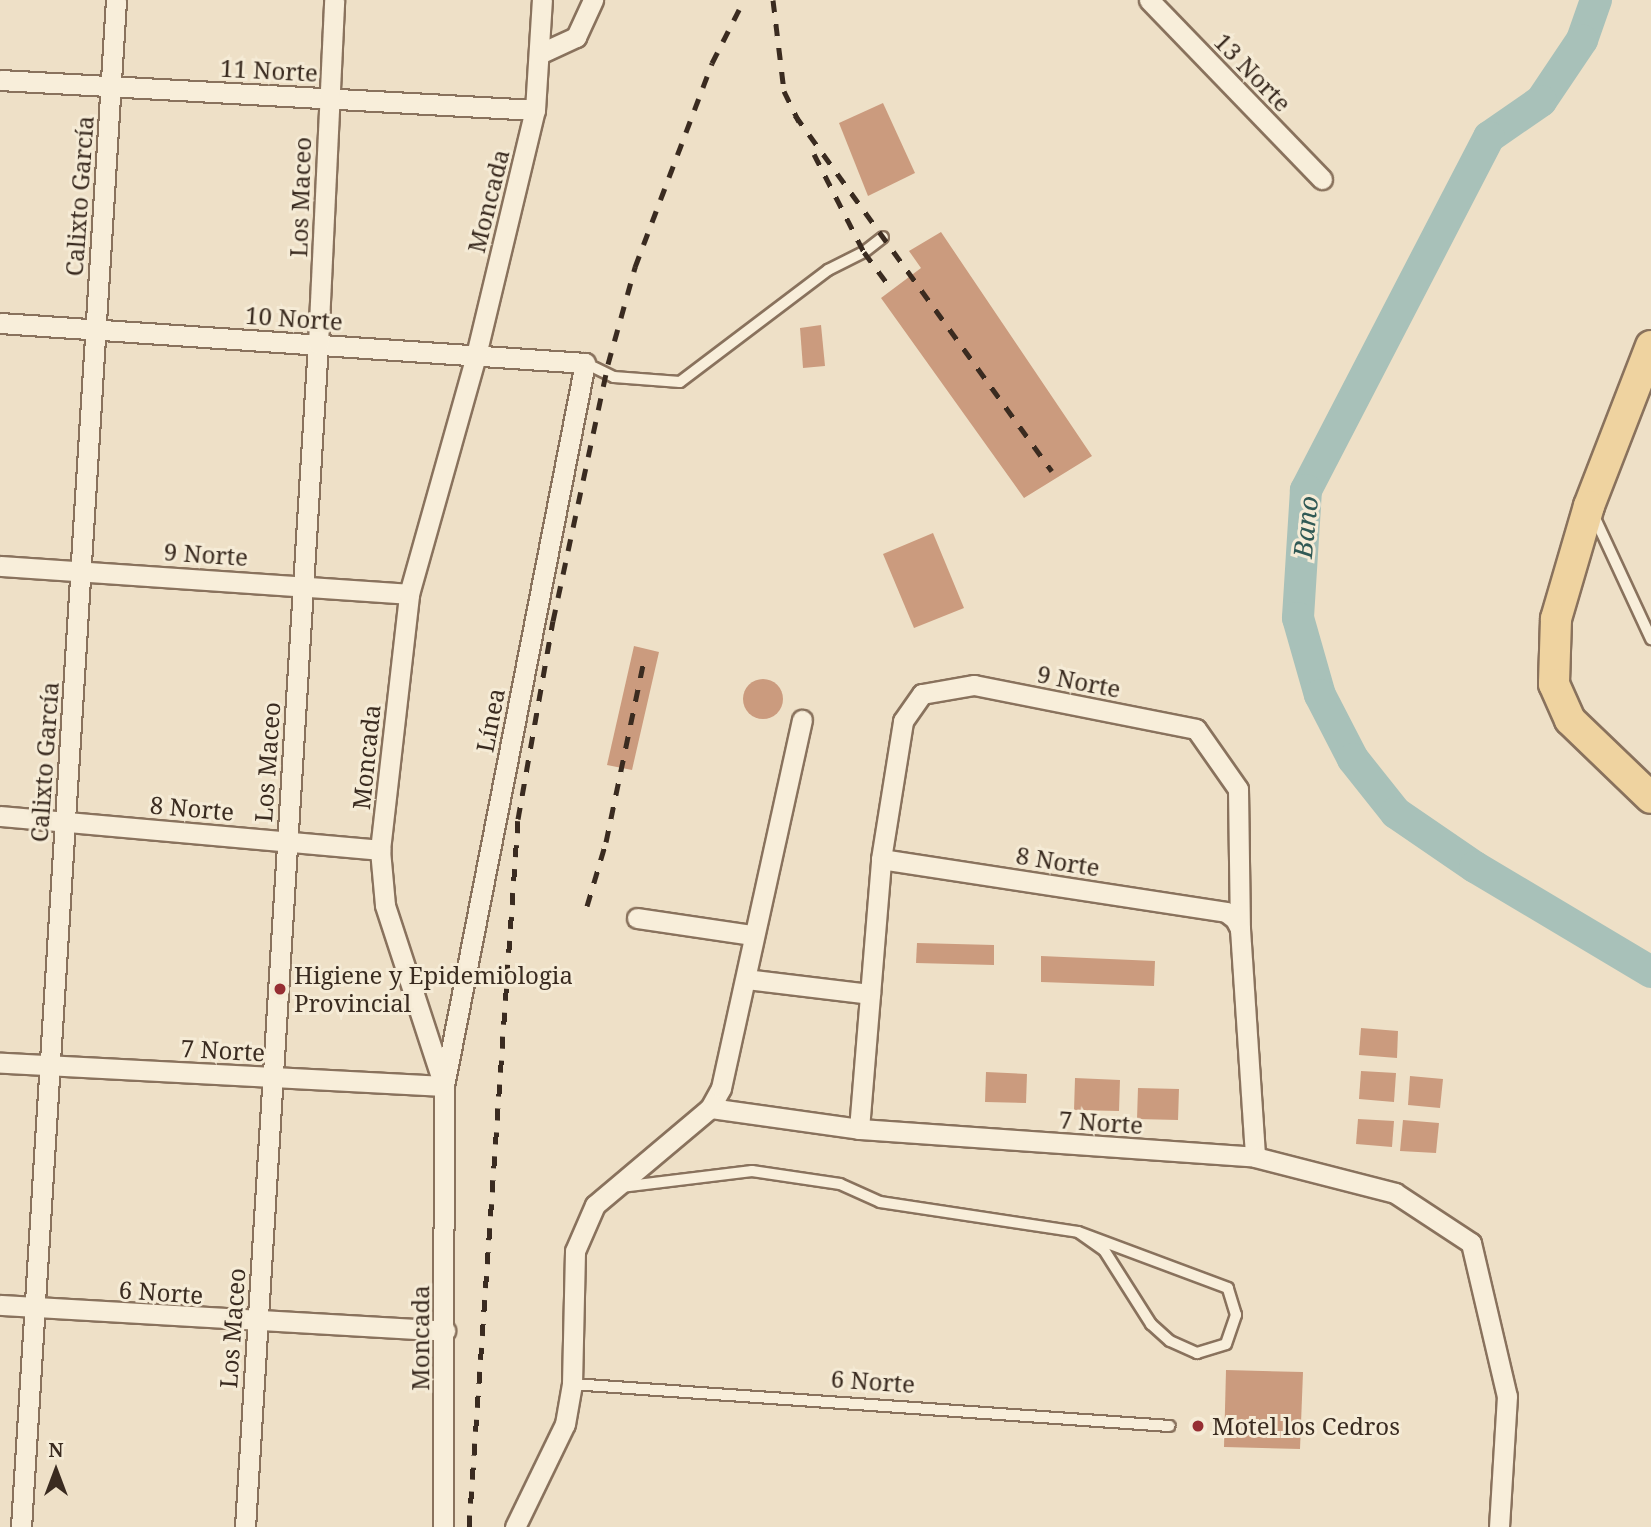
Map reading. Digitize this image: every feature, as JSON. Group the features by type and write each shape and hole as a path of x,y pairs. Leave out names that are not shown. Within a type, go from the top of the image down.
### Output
{"main road":[{"path":"1651,346 1589,506 1556,619 1554,684 1570,720 1651,798"}],"street":[{"name":"Calixto García","path":"21,1527 116,0"},
{"name":"Los Maceo","path":"244,1527 318,344 334,0"},
{"name":"Moncada","path":"443,1527 444,1086 385,905 380,850 409,594 476,355 535,110 542,0"},
{"path":"539,54 576,37 593,0"},
{"name":"13 Norte","path":"1149,0 1322,179"},
{"name":"11 Norte","path":"0,80 535,110"},
{"name":"10 Norte","path":"0,323 585,363"},
{"name":"Línea","path":"444,1086 585,363"},
{"name":"9 Norte","path":"0,566 409,594"},
{"name":"9 Norte","path":"881,859 903,721 922,694 974,685 1196,729 1238,789 1240,929 1255,1157"},
{"path":"515,1527 565,1424 572,1384 575,1251 595,1205 610,1189 710,1108 721,1088 746,979 752,935 802,720"},
{"name":"8 Norte","path":"0,816 380,850"},
{"path":"859,1129 881,859"},
{"name":"8 Norte","path":"881,859 1226,912 1240,929"},
{"path":"637,918 752,935"},
{"path":"746,979 870,994"},
{"name":"7 Norte","path":"0,1063 444,1086"},
{"name":"7 Norte","path":"710,1108 859,1129 1255,1157 1395,1193 1471,1243 1507,1396 1499,1527"},
{"name":"6 Norte","path":"0,1306 256,1323 445,1331"}],"lane":[{"path":"585,363 614,377 680,382 828,270 883,237"},
{"path":"1589,506 1651,639"},
{"path":"610,1189 752,1171 841,1184 880,1202 1078,1232 1228,1288 1236,1315 1226,1344 1197,1353 1170,1341 1151,1324 1104,1251 1078,1232"},
{"name":"6 Norte","path":"572,1384 1170,1426"}],"building":[{"path":"883,103 915,173 868,196 839,123"},
{"path":"941,232 1092,456 1024,498 881,298 921,268 909,251"},
{"path":"821,325 825,366 803,368 800,328"},
{"path":"933,533 964,608 914,628 883,554"},
{"path":"634,646 659,652 632,770 607,765"},
{"path":"763,679 777,685 783,699 777,713 763,719 749,713 743,699 749,685"},
{"path":"917,943 994,945 994,965 916,963"},
{"path":"1041,956 1155,961 1154,986 1041,982"},
{"path":"1361,1028 1398,1031 1397,1058 1359,1055"},
{"path":"1361,1071 1396,1073 1394,1102 1359,1099"},
{"path":"986,1072 1027,1074 1026,1103 985,1102"},
{"path":"1410,1076 1443,1079 1440,1108 1408,1105"},
{"path":"1075,1078 1120,1080 1119,1111 1074,1110"},
{"path":"1138,1088 1179,1089 1178,1120 1137,1119"},
{"path":"1358,1119 1394,1121 1392,1147 1356,1144"},
{"path":"1403,1120 1439,1123 1436,1153 1400,1151"},
{"path":"1226,1370 1303,1372 1300,1449 1224,1447"}],"waterway":[{"name":"Bano","path":"1596,0 1582,40 1541,101 1489,137 1306,490 1298,618 1320,695 1353,759 1396,813 1475,867 1651,972"}],"railway":[{"path":"469,1527 518,819 553,621 608,364 635,267 712,63 744,0"},
{"path":"773,0 784,91 799,122"},
{"path":"795,115 1052,471"},
{"path":"814,154 864,252 892,290"},
{"path":"587,906 606,842 645,656"}],"place":[{"name":"Higiene y Epidemiologia Provincial","path":"280,989"},
{"name":"Motel los Cedros","path":"1198,1426"}]}
